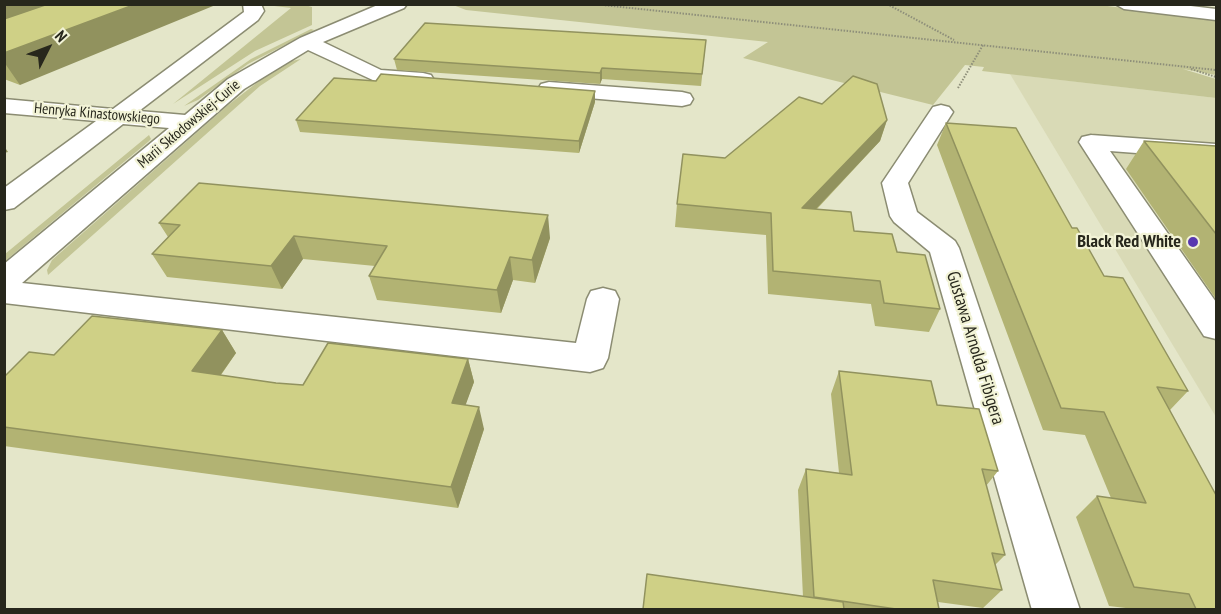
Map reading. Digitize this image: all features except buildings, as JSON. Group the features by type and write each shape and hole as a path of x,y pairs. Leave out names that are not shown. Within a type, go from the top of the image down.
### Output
{"street":[{"path":"4,202 251,16 255,11 252,4"},
{"path":"339,4 368,15"},
{"name":"Marii Skłodowskiej-Curie","path":"4,281 189,123 259,69 307,42 398,4"},
{"path":"1124,4 1216,15"},
{"path":"307,42 377,76 440,81"},
{"path":"524,87 682,99"},
{"name":"Henryka Kinastowskiego","path":"4,106 189,123"},
{"name":"Gustawa Arnolda Fibigera","path":"941,112 895,183 904,216 944,248 1056,609"},
{"path":"1216,151 1091,142 1216,327"},
{"path":"4,292 590,358 603,299"}],"path":[{"path":"593,4 1216,70"},
{"path":"887,4 957,42"},
{"path":"971,69 983,45"},
{"path":"1181,66 1216,77"}],"shaded area":[{"path":"1092,4 1216,20 1216,75 1183,69 1216,79 1216,98 982,71 984,67 965,65 933,105 743,58 768,42 466,10 453,5"},
{"path":"266,5 312,7 312,25 255,51 173,104 291,8"},
{"path":"311,29 314,30 248,64 198,100 184,106 251,59"},
{"path":"301,59 260,86 48,275 47,270 52,260 227,106 272,71 287,62"},
{"path":"1010,74 1216,98 1216,417"},
{"path":"149,135 151,139 148,142 5,261 5,254"}],"place":[{"name":"Black Red White","path":"1193,242"}]}
